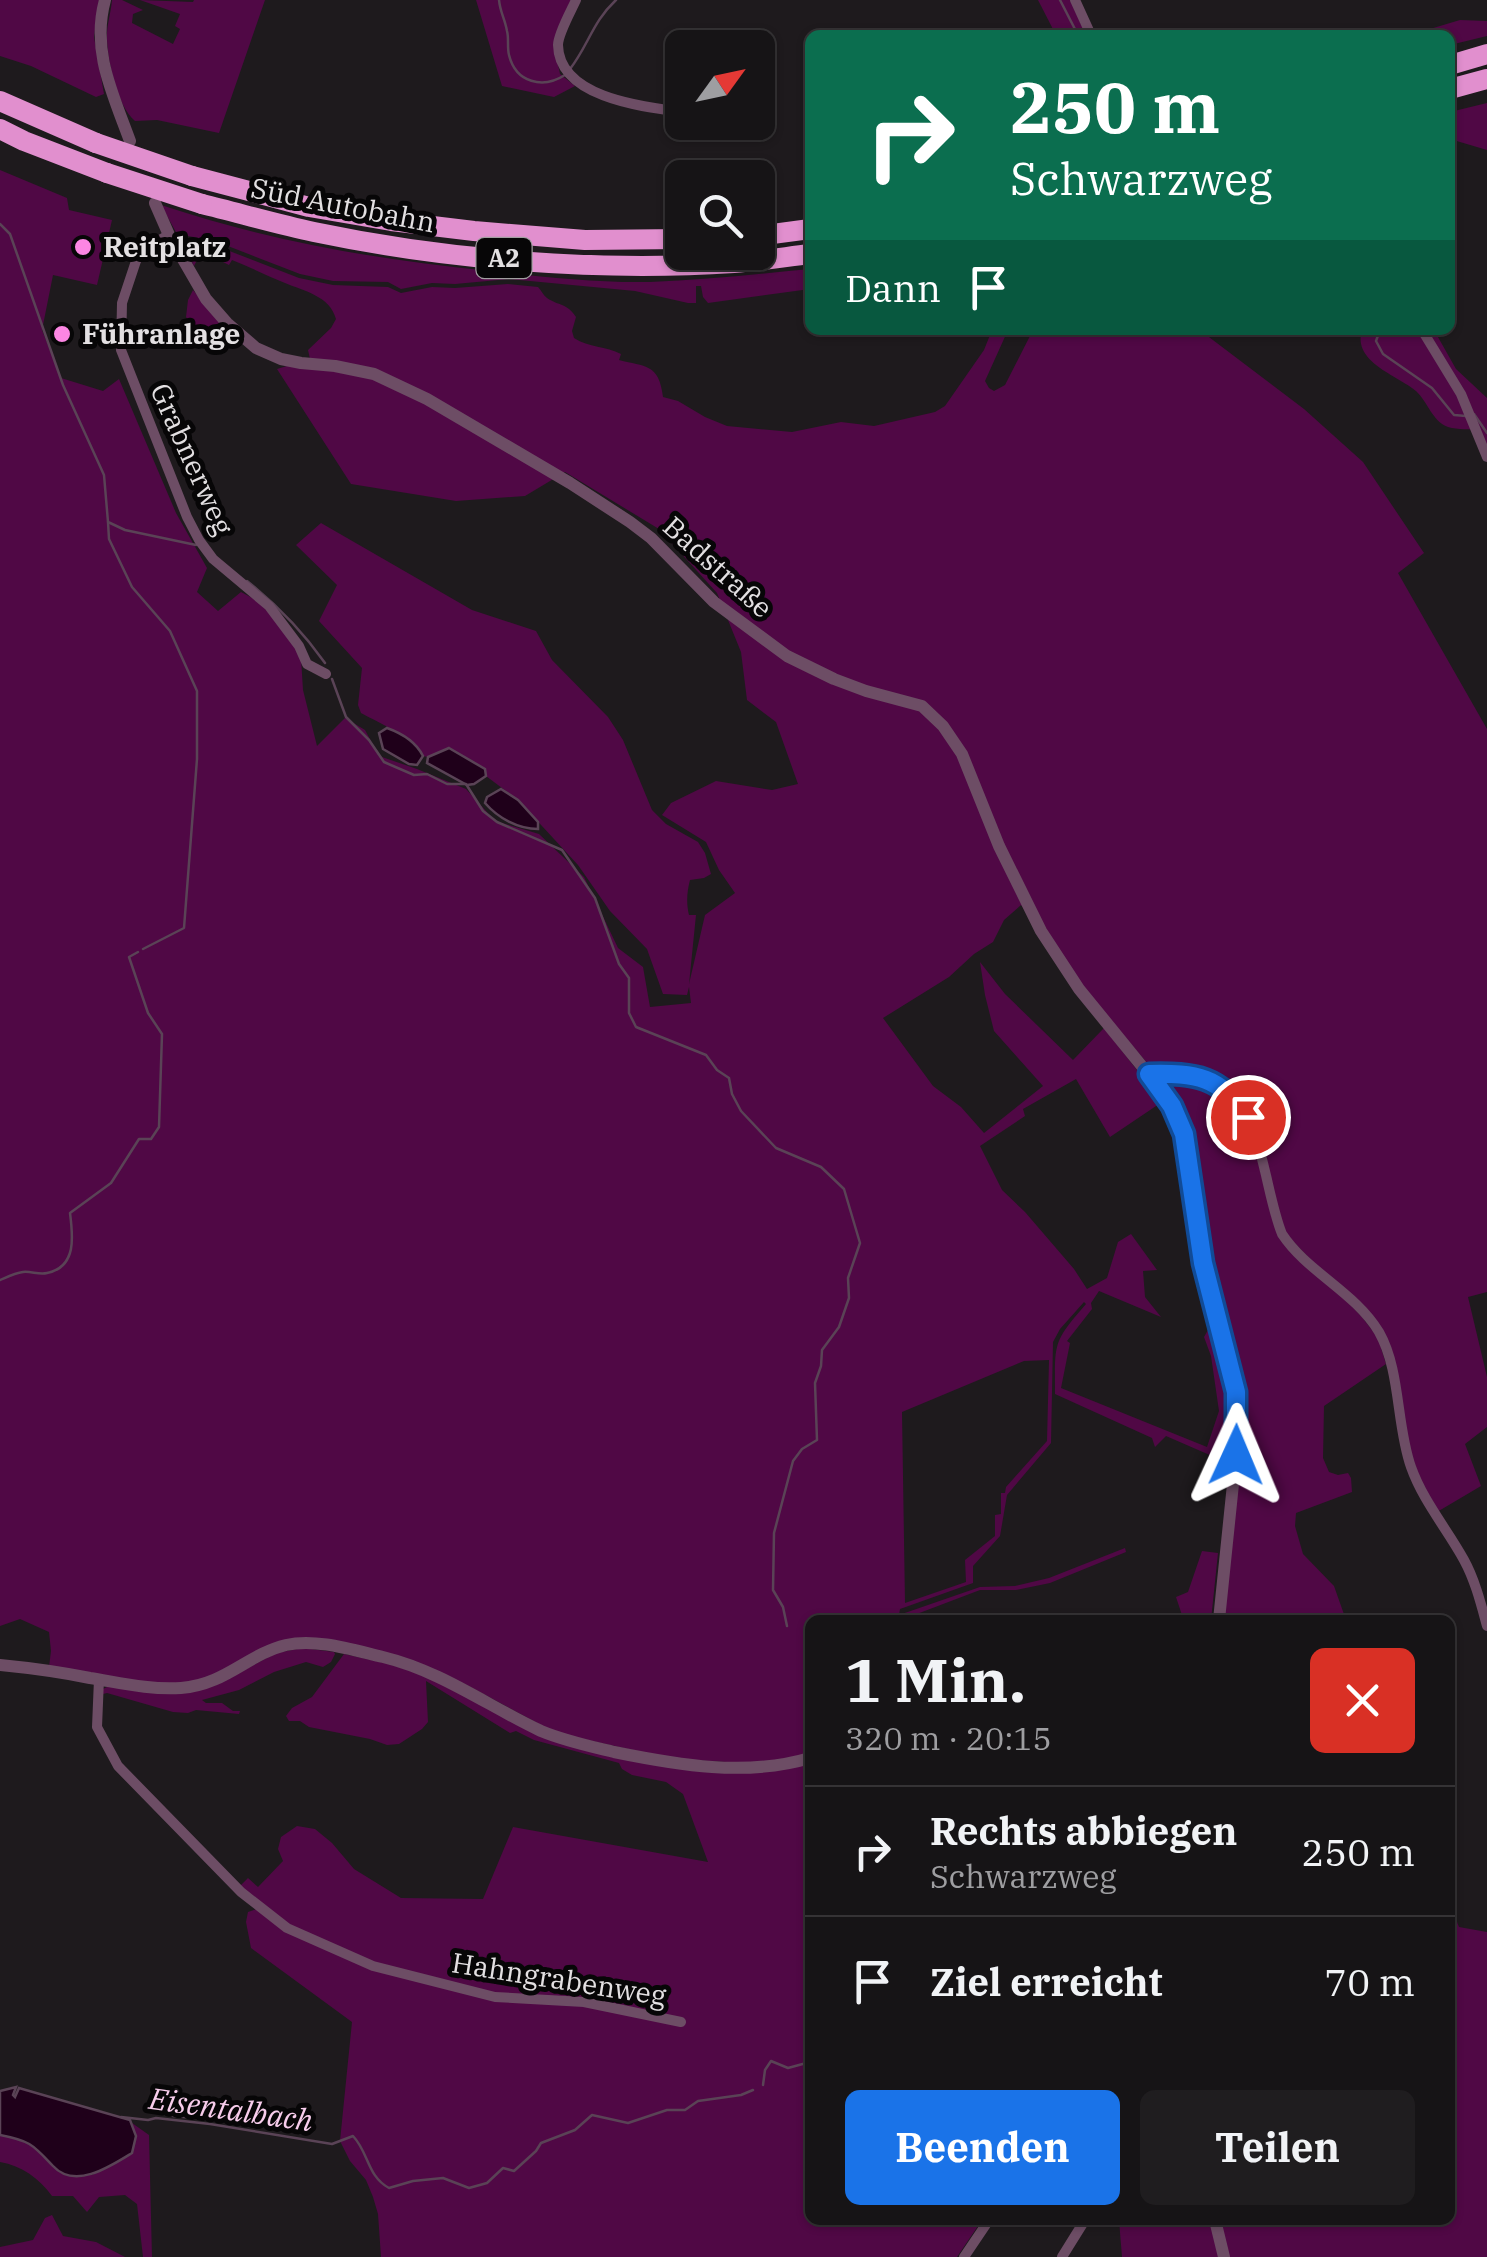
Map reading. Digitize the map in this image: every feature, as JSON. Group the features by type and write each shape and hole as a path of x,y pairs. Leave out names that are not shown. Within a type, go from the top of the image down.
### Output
{"highway":[{"path":"1455,64 1487,54"},
{"path":"1455,89 1487,79"},
{"name":"Süd Autobahn","path":"0,101 96,143 192,176 308,208 474,232 585,240 665,239"},
{"name":"Süd Autobahn","path":"0,129 107,173 202,204 312,232 390,246 593,266 734,263 805,255"},
{"path":"775,234 805,230"}],"street":[{"path":"105,0 99,37 101,56 130,141"},
{"path":"576,0 558,44 567,73 611,100 665,110"},
{"path":"1075,0 1089,30"},
{"name":"Badstraße","path":"155,203 169,235 214,310 256,348 301,364 358,370 398,383 630,522 714,602 786,656 834,679 922,706 943,726 962,754 999,846 1054,954 1149,1074 1172,1106 1184,1134 1203,1263 1236,1392 1236,1455 1220,1615"},
{"name":"Grabnerweg","path":"169,235 143,249 122,302 121,350 126,364 187,517 200,540 213,559 269,606 299,646 307,664 326,674"},
{"path":"1425,335 1461,394 1487,457"},
{"path":"1149,1074 1182,1073 1213,1082 1248,1117 1282,1234 1365,1314 1381,1336 1394,1380 1408,1460 1470,1574 1487,1626"},
{"path":"0,1665 155,1688 194,1687 222,1678 279,1647 313,1644 427,1670 537,1729 582,1745 725,1768 762,1768 805,1759"},
{"name":"Hahngrabenweg","path":"99,1679 97,1726 118,1766 241,1892 287,1928 374,1966 495,1996 584,2002 681,2022"},
{"path":"964,2257 986,2225"},
{"path":"1062,2257 1082,2225"},
{"path":"1216,2225 1224,2257"}],"shaded area":[{"path":"0,0 99,0 94,37 104,94 96,97 0,56"},
{"path":"112,0 122,0 143,10 133,14 132,23 173,44 180,29 175,26 180,14 140,0 265,0 219,133 157,120 135,121 129,114 118,95 109,60 107,35"},
{"path":"476,0 572,0 556,55 560,74 575,86 554,97 502,86"},
{"path":"1038,0 1070,0 1084,30 1053,30"},
{"path":"1460,20 1487,21 1487,36 1455,44 1455,30 1427,30"},
{"path":"1487,103 1487,150 1455,140 1455,111"},
{"path":"0,170 67,198 69,210 112,220 97,285 53,275 42,330 61,378 103,391 119,379 176,513 207,568 197,592 218,611 241,592 258,601 297,644 317,746 345,718 365,730 379,756 466,789 495,821 539,834 584,877 618,948 643,967 650,1007 691,1003 689,987 687,995 663,994 647,949 610,911 578,865 518,800 486,776 485,769 450,748 423,756 403,736 361,713 358,705 362,668 319,621 337,585 296,545 321,523 472,610 536,631 552,660 608,717 623,740 652,810 666,824 698,842 705,853 711,874 690,880 688,893 689,915 696,915 689,984 705,915 735,893 706,842 662,815 671,803 716,781 772,790 798,784 776,722 747,700 741,652 717,593 659,529 565,472 525,496 456,501 351,484 277,369 310,359 308,350 336,319 333,311 315,295 232,260 229,265 198,253 194,266 180,240 214,245 299,278 333,285 388,287 401,293 432,287 538,287 547,298 573,312 574,338 621,354 619,360 649,368 658,378 663,397 727,426 792,432 841,422 874,426 935,412 945,406 990,335 1006,335 985,381 994,391 1005,385 1030,335 1206,335 1304,409 1363,462 1424,553 1398,573 1487,729 1487,1292 1468,1297 1487,1377 1487,1427 1465,1444 1481,1486 1437,1512 1415,1472 1384,1335 1285,1233 1257,1133 1214,1079 1154,1071 1021,905 1004,920 993,942 949,977 883,1018 933,1086 961,1107 984,1133 1043,1086 994,1031 980,962 1005,994 1073,1060 1104,1028 1162,1102 1110,1137 1076,1079 1023,1109 1025,1116 980,1146 1002,1190 1074,1269 1087,1289 1107,1278 1118,1242 1131,1234 1157,1270 1143,1271 1145,1297 1161,1317 1099,1291 1091,1303 1092,1309 1067,1341 1070,1343 1061,1388 1207,1447 1219,1411 1211,1356 1204,1337 1212,1323 1230,1394 1232,1432 1227,1433 1212,1456 1166,1436 1155,1447 1152,1438 1055,1394 1058,1345 1084,1302 1053,1342 1051,1443 1007,1495 1000,1536 973,1566 973,1583 900,1609 899,1615 805,1615 805,1755 762,1764 673,1759 556,1733 465,1684 313,1640 193,1683 156,1685 49,1667 49,1632 20,1619 0,1626","holes":["1049,1360 1047,1441 1005,1493 1001,1493 1001,1514 995,1515 995,1536 965,1560 966,1582 905,1603 902,1412 1024,1361"]},
{"path":"161,205 283,239 407,261 630,282 805,269 805,290 708,303 701,286 696,286 696,303 688,303 635,291 509,279 432,283 401,289 388,282 333,281 300,274 215,241 177,234"},
{"path":"193,290 220,322 195,347 189,347 184,332 192,326 186,317"},
{"path":"1362,335 1437,335 1456,369 1487,398 1487,446 1480,430 1443,424 1416,391 1370,359"},
{"path":"387,728 416,746 423,756 417,765 383,749 379,733"},
{"path":"449,748 485,769 486,776 467,785 427,763 428,757"},
{"path":"501,789 518,800 538,822 538,829 509,822 485,803 487,797"},
{"path":"1181,1077 1211,1085 1237,1108 1251,1135 1274,1224 1378,1338 1386,1364 1324,1406 1323,1458 1329,1472 1348,1473 1352,1492 1296,1513 1295,1526 1303,1554 1334,1586 1344,1615 1224,1615 1240,1455 1189,1133 1164,1084"},
{"path":"1125,1548 1126,1552 1050,1583 1016,1590 980,1590 914,1615 899,1615 980,1587 1015,1586 1049,1578"},
{"path":"1202,1551 1218,1553 1212,1615 1182,1615 1176,1597 1188,1592"},
{"path":"303,1648 335,1654 323,1667 306,1662 274,1672 239,1690 202,1700 222,1703 240,1711 239,1714 173,1712 103,1694 107,1687 214,1686 276,1653"},
{"path":"344,1654 425,1675 535,1733 641,1762 805,1763 805,2225 979,2225 957,2257 381,2257 373,2197 340,2141 352,2022 251,1948 248,1912 263,1907 239,1887 248,1878 258,1887 283,1861 278,1849 281,1837 297,1826 315,1829 354,1869 401,1898 483,1899 513,1827 708,1862 683,1794 666,1782 632,1775 619,1763 534,1740 516,1731 510,1733 426,1681 428,1722 399,1744 387,1745 289,1721 286,1716 292,1708 312,1697"},
{"path":"1455,1891 1459,1927 1487,1932 1487,2257 1122,2257 1119,2225 1455,2225"},
{"path":"16,2087 15,2097 19,2088 130,2120 136,2136 132,2153 93,2173 62,2173 31,2145 0,2135 0,2091"},
{"path":"166,2095 197,2102 204,2110 194,2118 173,2116 156,2108 157,2100"},
{"path":"132,2123 149,2135 152,2257 143,2257 137,2204 125,2195 99,2197 87,2212 73,2196 52,2196 29,2174 0,2162 0,2135 37,2148 53,2166 92,2175 132,2153 136,2136"},
{"path":"52,2215 63,2236 96,2242 125,2257 0,2257 0,2247 33,2240 45,2218"}],"waterway":[{"path":"499,0 509,55 518,72 539,82 565,75"},
{"path":"570,69 616,0"},
{"path":"1060,0 1075,30"},
{"path":"0,224 10,234 63,385 104,475 108,522 125,530 196,545"},
{"path":"1378,335 1376,341 1383,354 1432,388 1454,415 1466,416"},
{"path":"1474,414 1487,433"},
{"path":"108,522 109,539 132,587 170,631 197,691 197,759 184,928 143,949"},
{"path":"247,581 289,619 325,663"},
{"path":"332,679 346,717 384,762 447,784 466,784 483,811 497,822 562,850 595,898 619,964 629,978 629,1013 636,1027 706,1055 729,1078 741,1111 776,1148 821,1167 844,1189 860,1243 848,1278 849,1298 839,1327 822,1350 815,1383 817,1440 802,1449 793,1461 774,1533 773,1590 783,1607 787,1626"},
{"path":"0,1280 23,1272 47,1273 64,1264 71,1249 70,1213 111,1183 139,1139 151,1139 159,1127 162,1034 148,1013 129,957 138,952"},
{"name":"Eisentalbach","path":"763,2085 771,2061 788,2068 805,2063"},
{"name":"Eisentalbach","path":"121,2117 210,2124 332,2144 353,2136 376,2177 389,2188 443,2178 469,2188 487,2183 503,2168 514,2171 541,2143 575,2130 592,2115 628,2123 667,2110 685,2110 698,2101 753,2090"}],"place":[{"name":"Reitplatz","path":"83,247"},
{"name":"Führanlage","path":"62,334"}],"route":[{"path":"1236,1455 1236,1392 1203,1263 1184,1134 1167,1097 1149,1074 1182,1073 1213,1082 1248,1117"}]}
